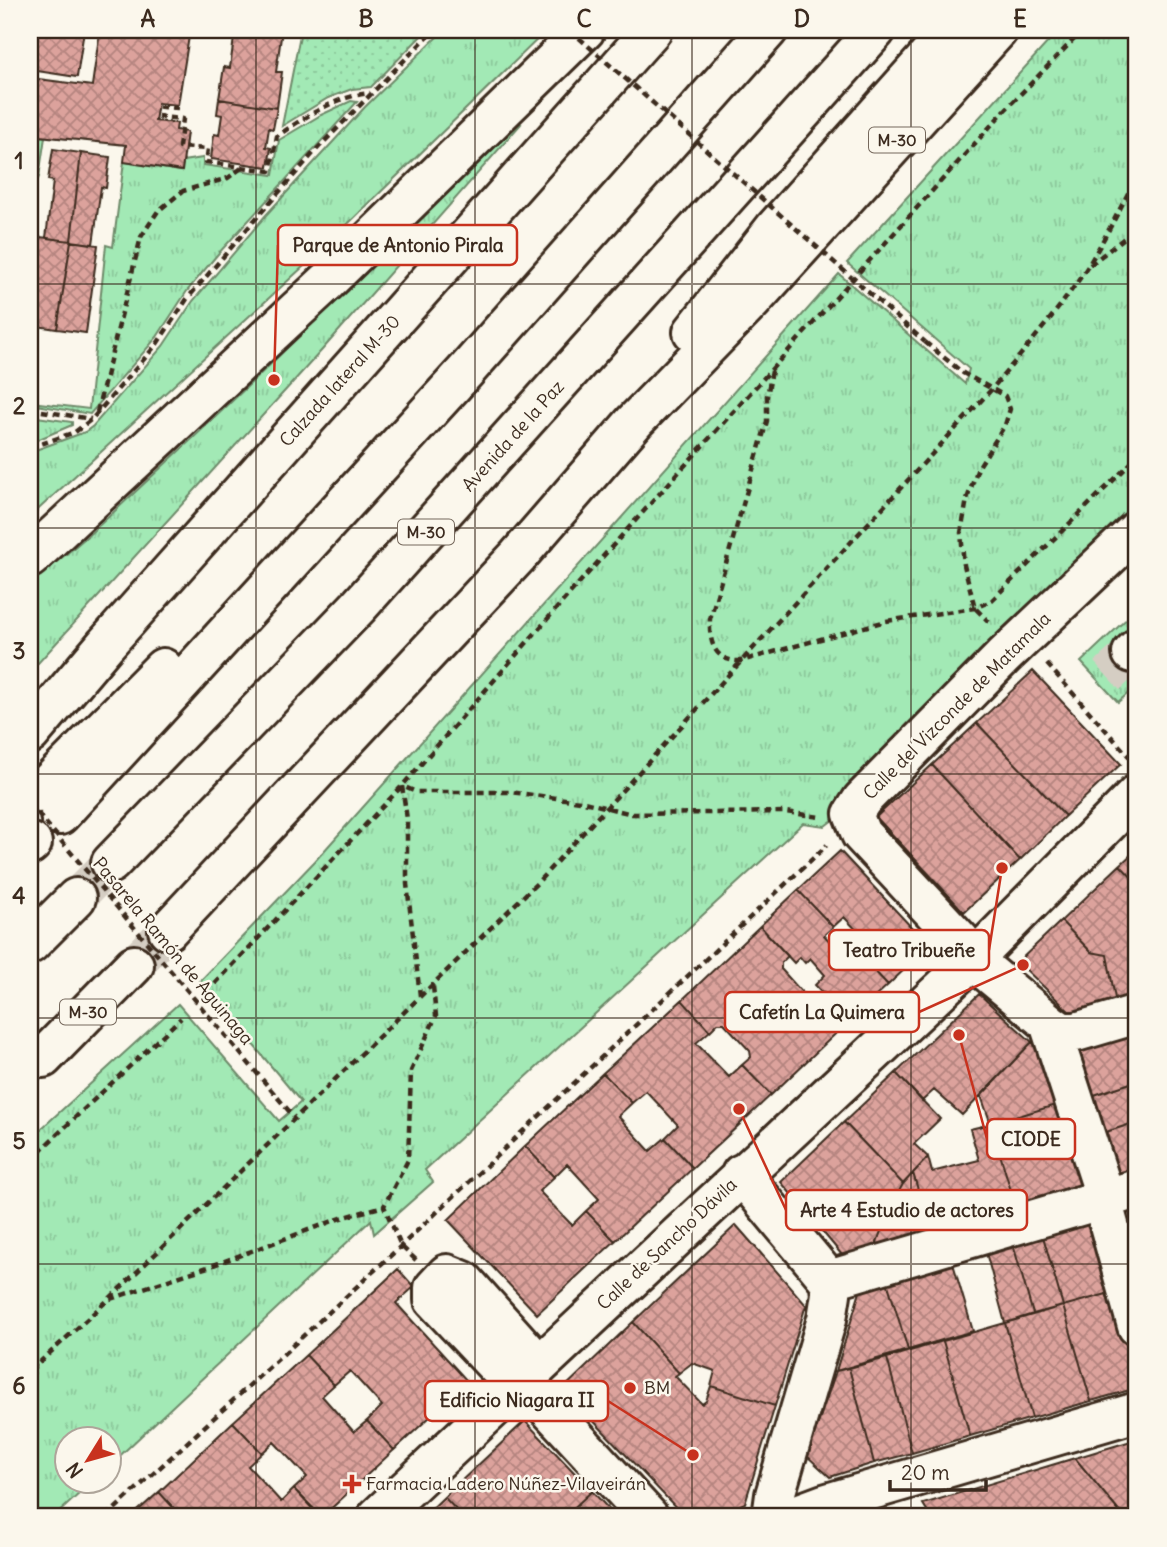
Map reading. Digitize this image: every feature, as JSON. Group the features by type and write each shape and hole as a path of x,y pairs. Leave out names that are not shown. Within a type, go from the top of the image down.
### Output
{"main road":[{"path":"30,558 328,281 585,30"},
{"name":"Calzada lateral M-30","path":"30,734 106,644 652,30"},
{"path":"43,804 304,550 768,30"},
{"name":"Avenida de la Paz","path":"111,863 358,607 876,30"},
{"path":"635,421 667,368 713,304 774,229 952,30"},
{"name":"M-30","path":"168,930 518,556 635,421 752,301 998,30"},
{"name":"Calle del Vizconde de Matamala","path":"1049,1023 973,960 960,940 861,834 853,814 862,800 1004,656 1137,530"},
{"path":"30,709 106,644"},
{"name":"Calle de Sancho Dávila","path":"377,1517 973,960 1131,781"},
{"path":"30,944 76,898"},
{"name":"M-30","path":"43,1058 134,965"},
{"path":"1049,1023 1062,1032 1076,1032 1137,1014"},
{"path":"1049,1023 1121,1194"},
{"path":"741,1174 829,1280 831,1294 827,1319 775,1495 772,1517"},
{"path":"829,1280 1121,1194"},
{"path":"1121,1194 1106,1214 1137,1326"},
{"path":"439,1282 434,1288 435,1300 502,1372 529,1374 649,1517"},
{"path":"789,1517 824,1504 1137,1412"}],"path":[{"path":"30,448 75,432 92,419 157,344 209,272 319,147 434,30"},
{"path":"570,30 925,342 963,373 1005,396 1010,409 1004,425 978,468 967,499 961,533 964,565 975,608"},
{"path":"215,985 402,786 570,592 1005,110 1083,30"},
{"path":"178,108 161,107 160,117 183,119 178,147 208,149 206,162 271,172 277,136 317,110 350,95 371,93"},
{"path":"97,413 141,237 158,211 183,191 228,178 243,167"},
{"path":"30,1371 32,1365 108,1300 294,1117 433,986 608,808 991,390 1086,268 1137,175"},
{"path":"1086,268 1137,228"},
{"path":"772,370 767,396 767,421 710,619 709,639 720,655 730,662 886,621 975,608 991,601 1137,457"},
{"path":"30,409 92,419"},
{"path":"1040,656 1135,759 1131,781"},
{"path":"402,786 416,792 509,792 580,801 632,814 785,812 826,817"},
{"path":"402,786 407,820 407,884 421,996"},
{"name":"Pasarela Ramón de Aguinaga","path":"43,804 294,1117"},
{"path":"106,1517 401,1245 833,839"},
{"path":"108,1300 211,1266 341,1218 384,1206 408,1160 411,1071 436,1016 433,986"},
{"path":"30,1160 181,1018"},
{"path":"384,1206 401,1245 439,1282"},
{"path":"30,1385 32,1365"}],"green space":[{"path":"301,30 427,30 371,87 352,89 328,98 282,126"},
{"path":"444,30 547,30 316,255 30,517 30,452 85,432 93,426 163,346 193,301 266,215 365,107"},
{"path":"1059,30 1137,30 1137,518 838,816 825,826 803,823 425,1170 433,1182 374,1234 371,1220 122,1454 122,1424 52,1424 52,1494 79,1494 54,1517 30,1517 30,1139 178,1004 279,1121 301,1102 200,981 315,861 839,274 965,384 969,369 847,263"},
{"path":"351,101 357,102 217,255 187,291 157,337 90,414 30,404 89,409 106,245 113,247 124,162 181,171 183,161 203,158 203,165 273,175 279,140"},
{"path":"512,117 521,124 322,350 30,672 30,582 106,520 264,371"},
{"path":"30,135 45,137 39,177 30,194"},
{"path":"30,416 72,422 72,425 30,443"},
{"path":"1137,609 1137,627 1123,641 1137,659 1137,694 1132,690 1118,702 1081,662"}],"building":[{"path":"30,30 84,30 77,77 30,70"},
{"path":"100,30 190,30 178,105 158,103 155,121 177,123 176,130 187,132 182,171 124,162 126,145 30,135 30,78 92,86"},
{"path":"235,30 282,30 276,72 282,72 277,108 219,99 224,67 230,68"},
{"path":"219,99 277,108 273,129 269,128 266,147 271,148 268,167 211,159 214,134 219,135 222,115 217,114"},
{"path":"53,149 81,153 71,241 46,238 53,181 48,180"},
{"path":"81,153 110,157 106,188 101,187 93,244 71,241"},
{"path":"40,237 71,241 57,329 30,325"},
{"path":"71,241 98,245 86,333 57,329"},
{"path":"1033,671 1121,764 1065,816 977,723"},
{"path":"977,723 1065,816 1020,860 932,765"},
{"path":"932,765 1020,860 964,912 876,817"},
{"path":"1137,849 1137,883 1120,865"},
{"path":"840,851 929,946 888,985 853,948 864,938 844,917 833,927 798,890"},
{"path":"1120,865 1137,883 1137,998 1116,1004 1107,955 1091,952 1061,921"},
{"path":"798,890 833,927 824,935 844,957 853,948 888,985 849,1021 815,985 825,975 810,958 805,963 800,957 794,963 760,926"},
{"path":"1061,921 1091,952 1107,955 1116,1004 1075,1017 1018,962"},
{"path":"760,926 788,956 781,963 781,969 807,998 822,992 849,1021 771,1095 742,1065 751,1057 750,1051 724,1023 718,1023 710,1031 682,1000"},
{"path":"979,994 1032,1042 962,1115 934,1090 922,1101 896,1073"},
{"path":"682,1000 710,1031 696,1043 729,1077 742,1065 771,1095 693,1168 665,1138 678,1125 646,1091 632,1103 603,1073"},
{"path":"1137,1027 1137,1081 1088,1097 1075,1059 1086,1042"},
{"path":"1032,1042 1041,1051 1059,1104 991,1124 981,1096"},
{"path":"603,1073 632,1103 618,1116 650,1151 665,1138 693,1168 615,1241 586,1211 599,1199 567,1164 554,1177 525,1146"},
{"path":"896,1073 940,1119 914,1144 928,1157 903,1184 844,1122"},
{"path":"1137,1081 1137,1122 1100,1134 1088,1097"},
{"path":"1059,1104 1084,1178 1076,1194 1017,1211 991,1124"},
{"path":"844,1122 903,1184 888,1211 873,1254 847,1261 781,1182"},
{"path":"1137,1122 1137,1178 1112,1174 1100,1134"},
{"path":"991,1124 1017,1211 932,1236 913,1173 928,1157 932,1172 979,1160 970,1129"},
{"path":"525,1146 554,1177 539,1191 572,1225 586,1211 615,1241 537,1314 448,1220"},
{"path":"913,1173 932,1236 873,1254 888,1211 903,1184"},
{"path":"1137,1214 1137,1257 1130,1230"},
{"path":"1083,1221 1096,1228 1114,1292 1063,1306 1042,1233"},
{"path":"736,1225 806,1305 775,1406 711,1386 715,1371 692,1363 679,1373 633,1322"},
{"path":"1042,1233 1063,1306 1033,1314 1012,1241"},
{"path":"1012,1241 1033,1314 1005,1323 985,1249"},
{"path":"952,1260 973,1331 908,1350 886,1278"},
{"path":"398,1269 414,1287 396,1303 468,1382 394,1450 367,1421 382,1406 350,1371 334,1385 306,1355"},
{"path":"886,1278 908,1350 836,1371 862,1285"},
{"path":"1114,1292 1137,1388 1091,1401 1063,1306"},
{"path":"1063,1306 1091,1401 1032,1418 1005,1323"},
{"path":"633,1322 679,1373 675,1376 702,1404 706,1401 711,1386 775,1406 745,1503 712,1517 685,1517 563,1389"},
{"path":"1005,1323 1032,1418 970,1436 943,1341"},
{"path":"943,1341 970,1436 912,1453 887,1358"},
{"path":"306,1355 334,1385 322,1396 354,1432 367,1421 394,1450 322,1517 294,1489 307,1477 274,1442 262,1453 233,1422"},
{"path":"887,1358 912,1453 874,1463 849,1368"},
{"path":"849,1368 874,1463 830,1477 807,1456 836,1371"},
{"path":"525,1421 592,1491 564,1517 463,1517 444,1497"},
{"path":"233,1422 262,1453 248,1466 281,1502 294,1489 320,1517 206,1517 200,1510 193,1517 182,1517 159,1492"},
{"path":"1131,1441 1137,1462 1137,1511 1122,1515 1075,1458"},
{"path":"1075,1458 1122,1515 1137,1511 1137,1517 1094,1517 1093,1513 1078,1517 931,1517 923,1504"},
{"path":"592,1491 616,1517 564,1517"},
{"path":"159,1492 182,1517 131,1517"},
{"path":"444,1497 463,1517 423,1517"}],"tunnel":[{"path":"1107,676 1132,653"},
{"path":"76,898 111,863"},
{"path":"134,965 168,930"}],"place":[{"name":"Parque de Antonio Pirala","path":"274,380"},
{"name":"Teatro Tribueñe","path":"1002,868"},
{"name":"Cafetín La Quimera","path":"1023,965"},
{"name":"CIODE","path":"959,1035"},
{"name":"Arte 4 Estudio de actores","path":"739,1109"},
{"name":"BM","path":"630,1388"},
{"name":"Edificio Niagara II","path":"693,1455"},
{"name":"Farmacia Ladero Núñez-Vilaveirán","path":"352,1484"}]}
